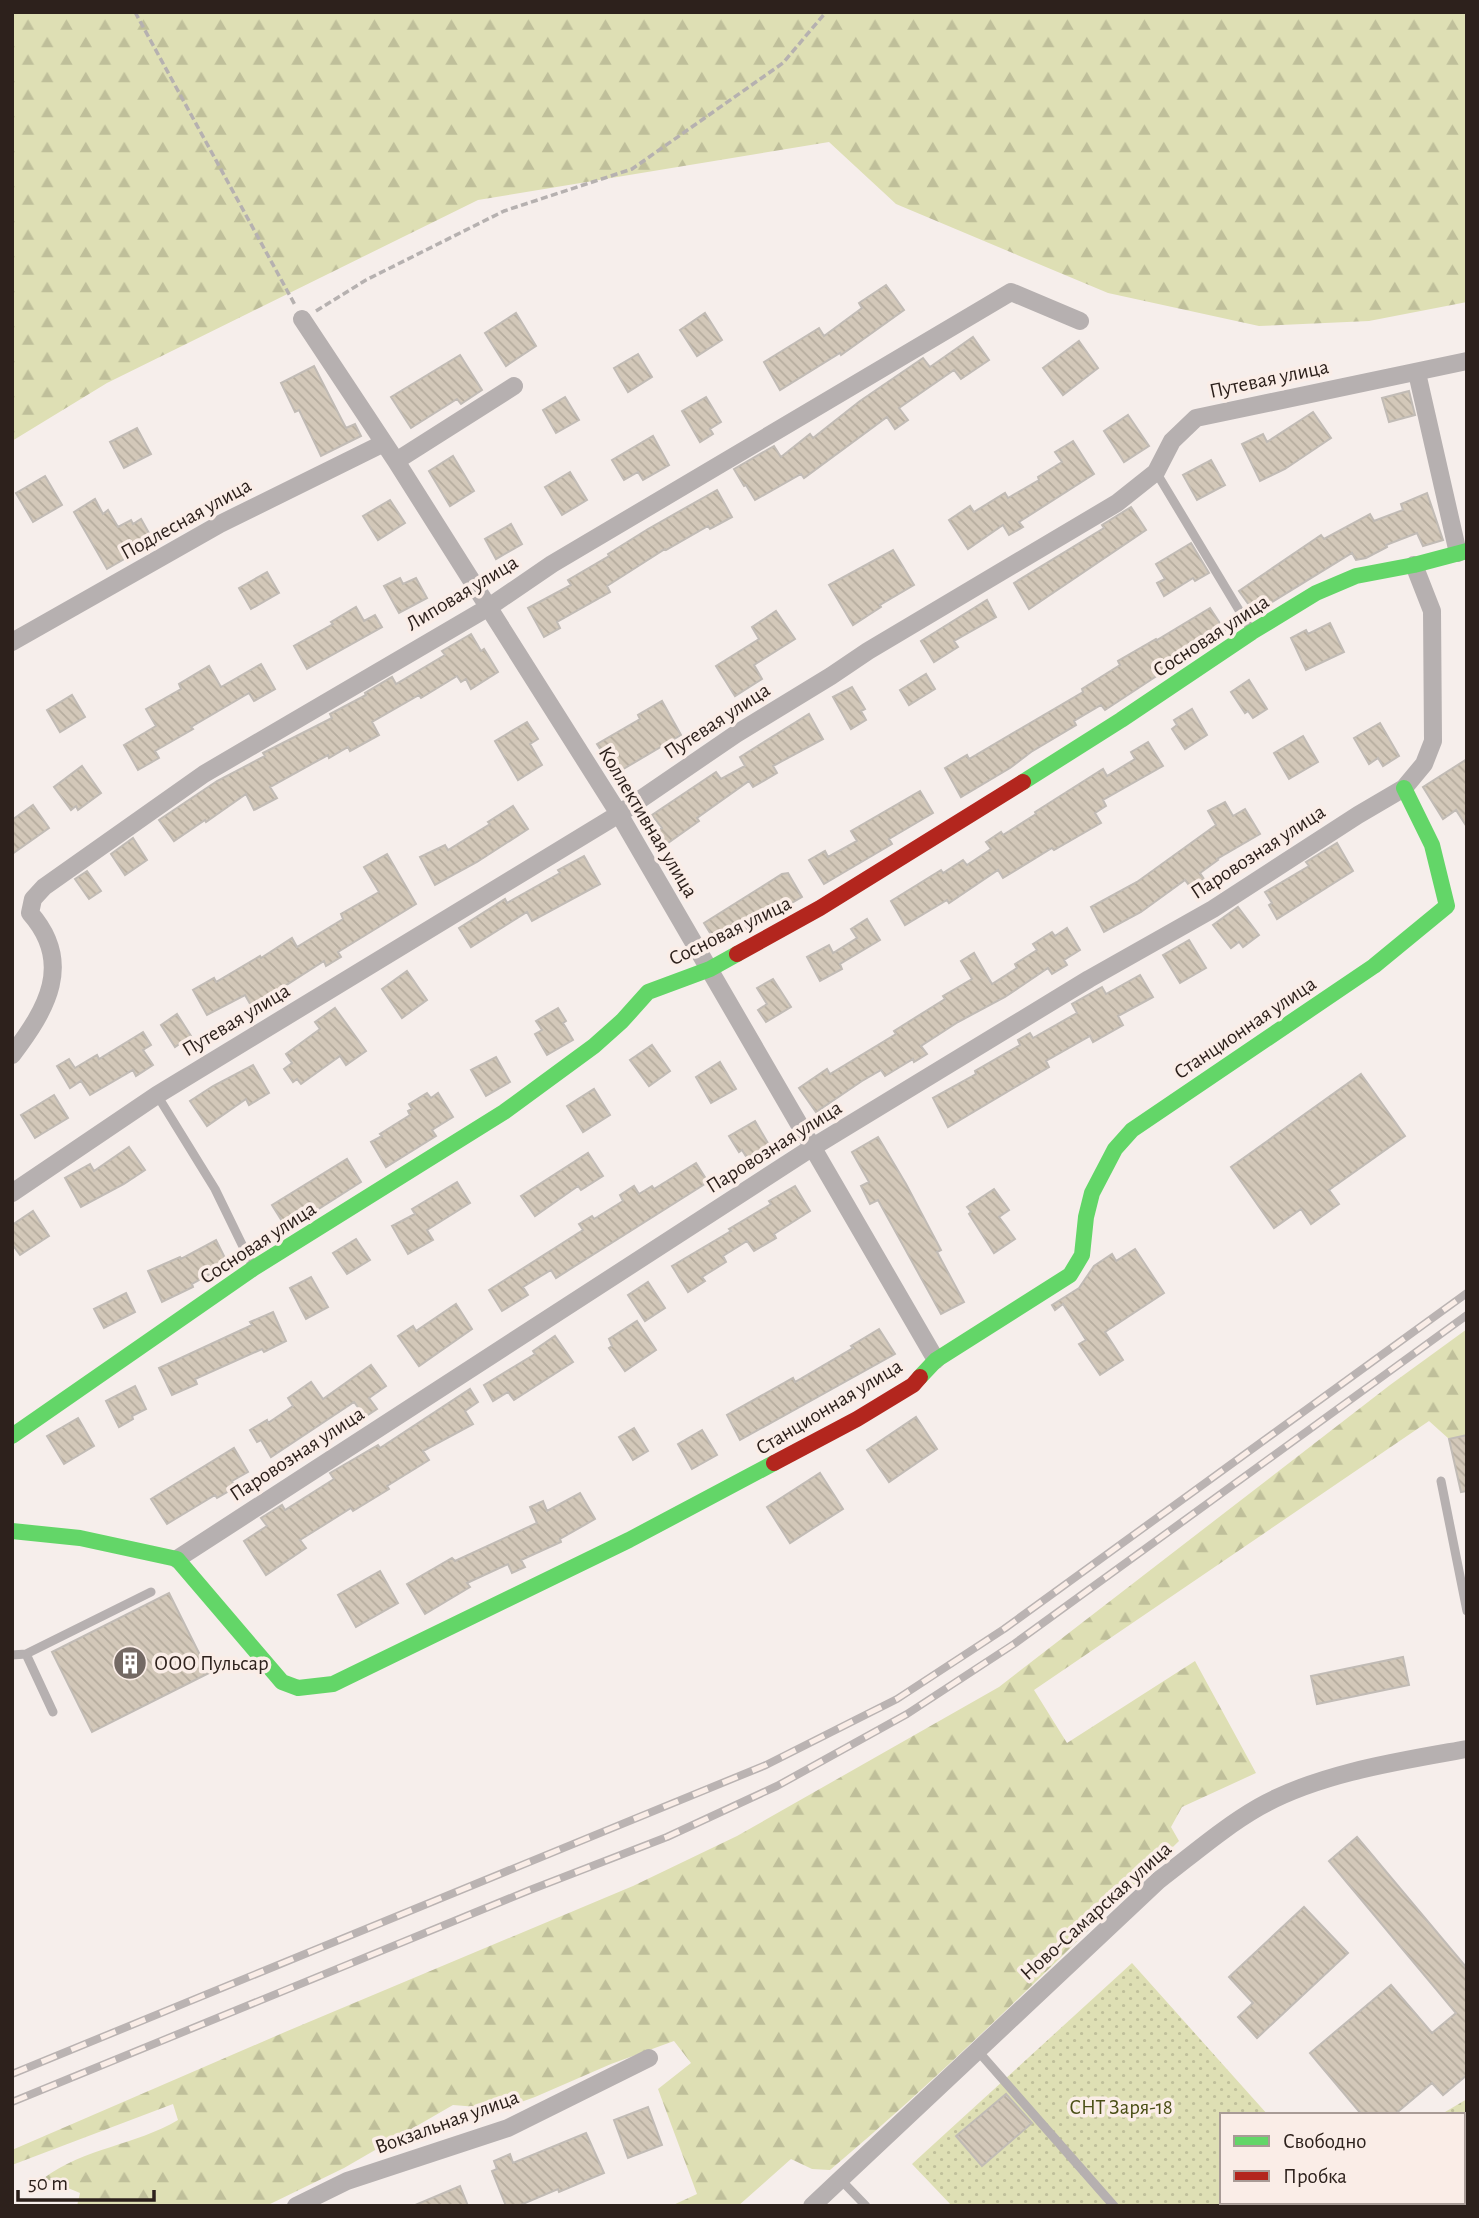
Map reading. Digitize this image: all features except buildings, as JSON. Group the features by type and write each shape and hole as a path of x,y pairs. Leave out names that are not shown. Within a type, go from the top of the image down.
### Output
{"street":[{"name":"Липовая улица","path":"12,1055 38,1017 52,987 54,959 42,926 30,913 33,899 44,887 204,774 489,607 552,564 1011,292 1080,321"},
{"name":"Коллективная улица","path":"302,319 396,461 619,814 936,1360"},
{"name":"Путевая улица","path":"12,1193 157,1095 619,814 736,734 868,651 1117,503 1156,472 1172,441 1196,418 1417,373 1467,360"},
{"path":"1417,373 1462,552"},
{"path":"396,461 514,386"},
{"name":"Подлесная улица","path":"12,642 220,524 384,443"},
{"name":"Сосновая улица","path":"12,1436 254,1268 504,1112 594,1046 622,1021 648,992 710,969 820,908 1121,720 1252,632 1316,593 1356,576 1462,552"},
{"path":"1405,788 1424,764 1433,741 1432,611 1414,565"},
{"name":"Паровозная улица","path":"177,1559 813,1147 1089,979 1213,909 1347,821 1405,788"},
{"name":"Станционная улица","path":"177,1559 282,1682 298,1688 333,1684 542,1584 740,1483 858,1419 913,1385 936,1360 1070,1275 1082,1255 1086,1217 1092,1193 1115,1149 1132,1130 1374,966 1447,906 1439,864 1425,824 1405,788"},
{"path":"12,1531 80,1538 177,1559"},
{"name":"Ново-Самарская улица","path":"812,2206 1159,1880 1214,1838 1259,1807 1299,1788 1467,1749"},
{"name":"Вокзальная улица","path":"296,2206 347,2181 508,2128 649,2058"}],"lane":[{"path":"1156,472 1252,632"},
{"path":"157,1095 215,1189 254,1268"},
{"path":"1441,1482 1467,1611"},
{"path":"12,1655 26,1654 151,1592"},
{"path":"26,1654 53,1712"},
{"path":"977,2050 1114,2206"},
{"path":"840,2179 866,2206"}],"path":[{"path":"135,12 302,319 366,280 504,211 632,169 783,63 826,12"}],"green space":[{"path":"12,12 1467,12 1467,302 1369,321 1259,326 1108,293 896,204 829,142 478,200 107,383 12,441"},
{"path":"1467,1329 1467,1435 1449,1439 1429,1421 1034,1690 1067,1743 1195,1661 1256,1773 1182,1807 1171,1827 1179,1841 964,2050 830,2170 812,2169 791,2159 738,2206 671,2206 697,2194 658,2089 691,2063 674,2041 502,2109 453,2105 344,2168 266,2206 77,2206 80,2193 44,2178 76,2160 178,2120 173,2104 12,2165 12,2150 633,1886 737,1836 999,1687 1390,1385"},
{"name":"СНТ Заря-18","path":"1132,1963 1266,2113 1220,2113 1220,2204 1465,2204 1465,2113 1443,2113 1467,2099 1467,2206 952,2206 912,2164"}],"railway":[{"path":"12,2074 766,1765 897,1699 1004,1629 1467,1293"},
{"path":"12,2102 530,1890 667,1837 777,1786 907,1714 1014,1644 1467,1315"}],"traffic: fast":[{"path":"1023,782 1316,593 1356,576 1467,551"},
{"path":"920,1377 936,1360 1070,1275 1082,1255 1086,1217 1092,1193 1115,1149 1132,1130 1374,966 1447,906 1432,845 1404,788"},
{"path":"12,1436 254,1268 504,1112 594,1046 622,1021 648,992 710,969 737,954"},
{"path":"12,1531 80,1538 177,1559 282,1682 298,1688 333,1684 629,1540 774,1463"}],"traffic: jam":[{"path":"737,954 820,908 1023,782"},
{"path":"774,1463 857,1419 913,1385 920,1377"}],"place":[{"name":"ООО Пульсар","path":"130,1663"}]}
